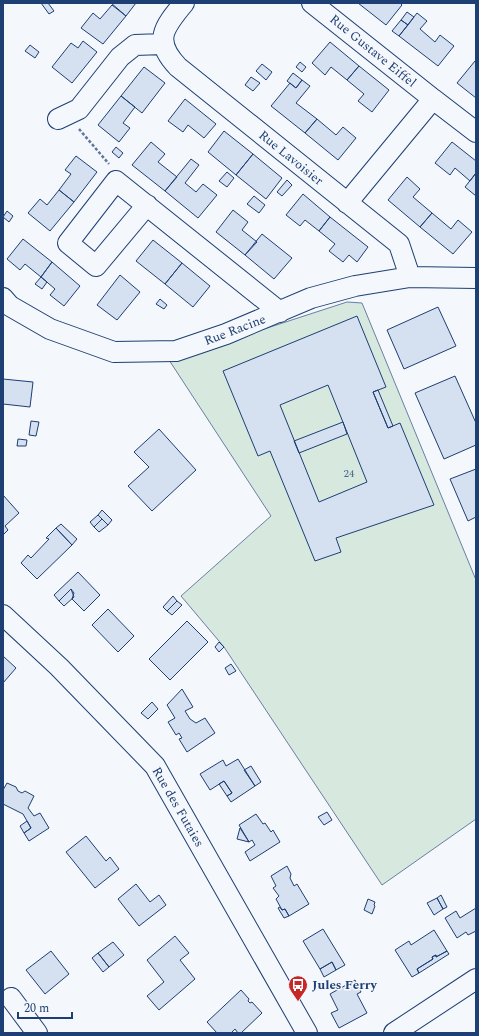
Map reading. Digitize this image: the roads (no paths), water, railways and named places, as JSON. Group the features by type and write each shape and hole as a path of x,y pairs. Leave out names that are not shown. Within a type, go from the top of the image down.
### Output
{"street":[{"path":"62,117 79,109 120,57 135,45 163,44 165,29 184,3"},
{"name":"Rue Gustave Eiffel","path":"312,3 476,132"},
{"name":"Rue Lavoisier","path":"163,44 167,56 178,67 399,244 410,277"},
{"path":"347,203 433,99"},
{"path":"147,205 96,266 68,243 116,181 147,205 280,312"},
{"name":"Rue Racine","path":"3,298 10,306 50,329 114,352 176,351 226,334 311,298 355,286 410,277 476,278"},
{"name":"Rue des Futaies","path":"3,614 59,667 155,766 307,1033"},
{"path":"394,1033 476,979"},
{"path":"11,998 37,1033"}],"place":[{"name":"Jules Ferry","path":"298,1002"}]}
